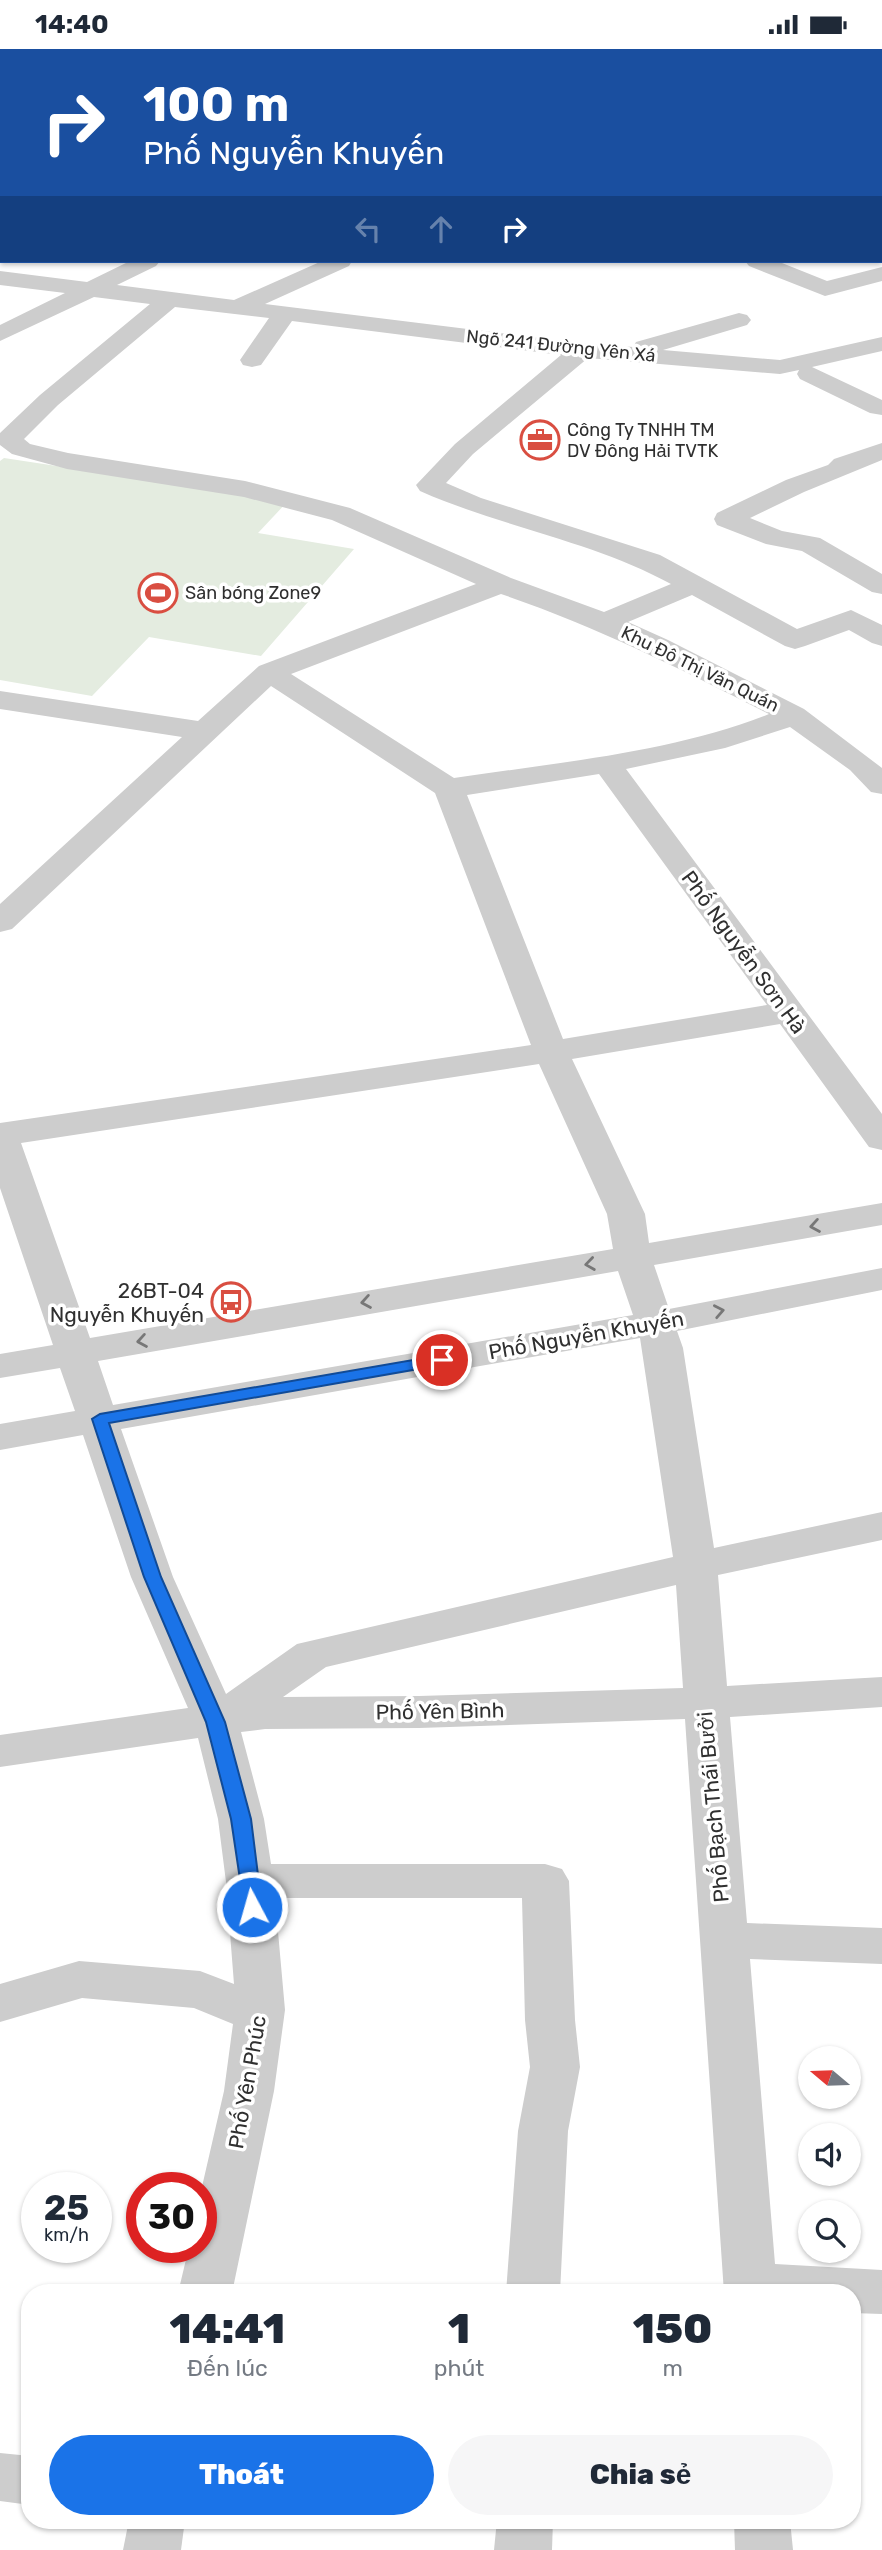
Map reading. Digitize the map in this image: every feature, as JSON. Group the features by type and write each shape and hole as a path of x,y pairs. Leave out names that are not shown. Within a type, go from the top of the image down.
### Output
{"street":[{"path":"0,334 144,263"},
{"path":"240,306 337,263"},
{"path":"762,263 825,289 882,274"},
{"name":"Ngõ 241 Đường Yên Xá","path":"0,278 769,371 882,344"},
{"name":"Khu Đô Thị Văn Quán","path":"171,298 49,400 9,439 20,449 67,461 245,489 315,505 341,514 501,584 604,622 658,646 793,715 861,765 882,785"},
{"path":"252,361 269,333 286,313"},
{"path":"623,354 739,320"},
{"path":"582,350 464,449 429,485 472,503 650,561 795,641 851,619 882,637"},
{"path":"808,374 880,408"},
{"path":"848,416 880,408"},
{"path":"882,451 795,486 727,519 776,538 810,544 882,586"},
{"path":"0,922 269,672 501,584"},
{"path":"604,622 694,584"},
{"path":"269,672 449,788 607,764 725,740 762,729 793,715"},
{"path":"0,700 203,731"},
{"name":"Phố Nguyễn Sơn Hà","path":"607,764 882,1139"},
{"name":"Phố Bạch Thái Bưởi","path":"449,788 551,1052 626,1214 634,1258 663,1348 696,1566 704,1703 751,2284"},
{"path":"1,1135 551,1052 788,1012"},
{"name":"Phố Yên Phúc","path":"1,1135 152,1577 216,1722 241,1819 250,1882 260,2010 249,2091 207,2284"},
{"path":"0,1366 882,1214"},
{"name":"Phố Nguyễn Khuyến","path":"0,1437 656,1323 882,1279"},
{"path":"216,1722 312,1655 882,1526"},
{"name":"Phố Yên Bình","path":"0,1751 265,1713 419,1712 704,1703 882,1692"},
{"path":"250,1882 545,1881 550,2020 555,2067 543,2131 534,2284"},
{"path":"724,1940 882,1946"},
{"path":"0,2003 48,1991 79,1979 200,1990 236,2006 260,2010"},
{"path":"861,2291 882,2291"},
{"path":"0,2477 21,2480"},
{"path":"152,2550 156,2529"},
{"path":"523,2550 524,2529"},
{"path":"763,2529 764,2550"}],"shaded area":[{"name":"Sân bóng Zone9","path":"4,458 288,501 258,533 354,549 261,656 149,637 92,696 0,680 0,461"}],"place":[{"name":"Công Ty TNHH TM DV Đông Hải TVTK","path":"540,440"},
{"name":"Sân bóng Zone9","path":"158,593"},
{"name":"26BT-04 Nguyễn Khuyến","path":"231,1302"}],"route":[{"path":"252,1907 241,1819 216,1722 152,1577 100,1419 442,1360"}]}
